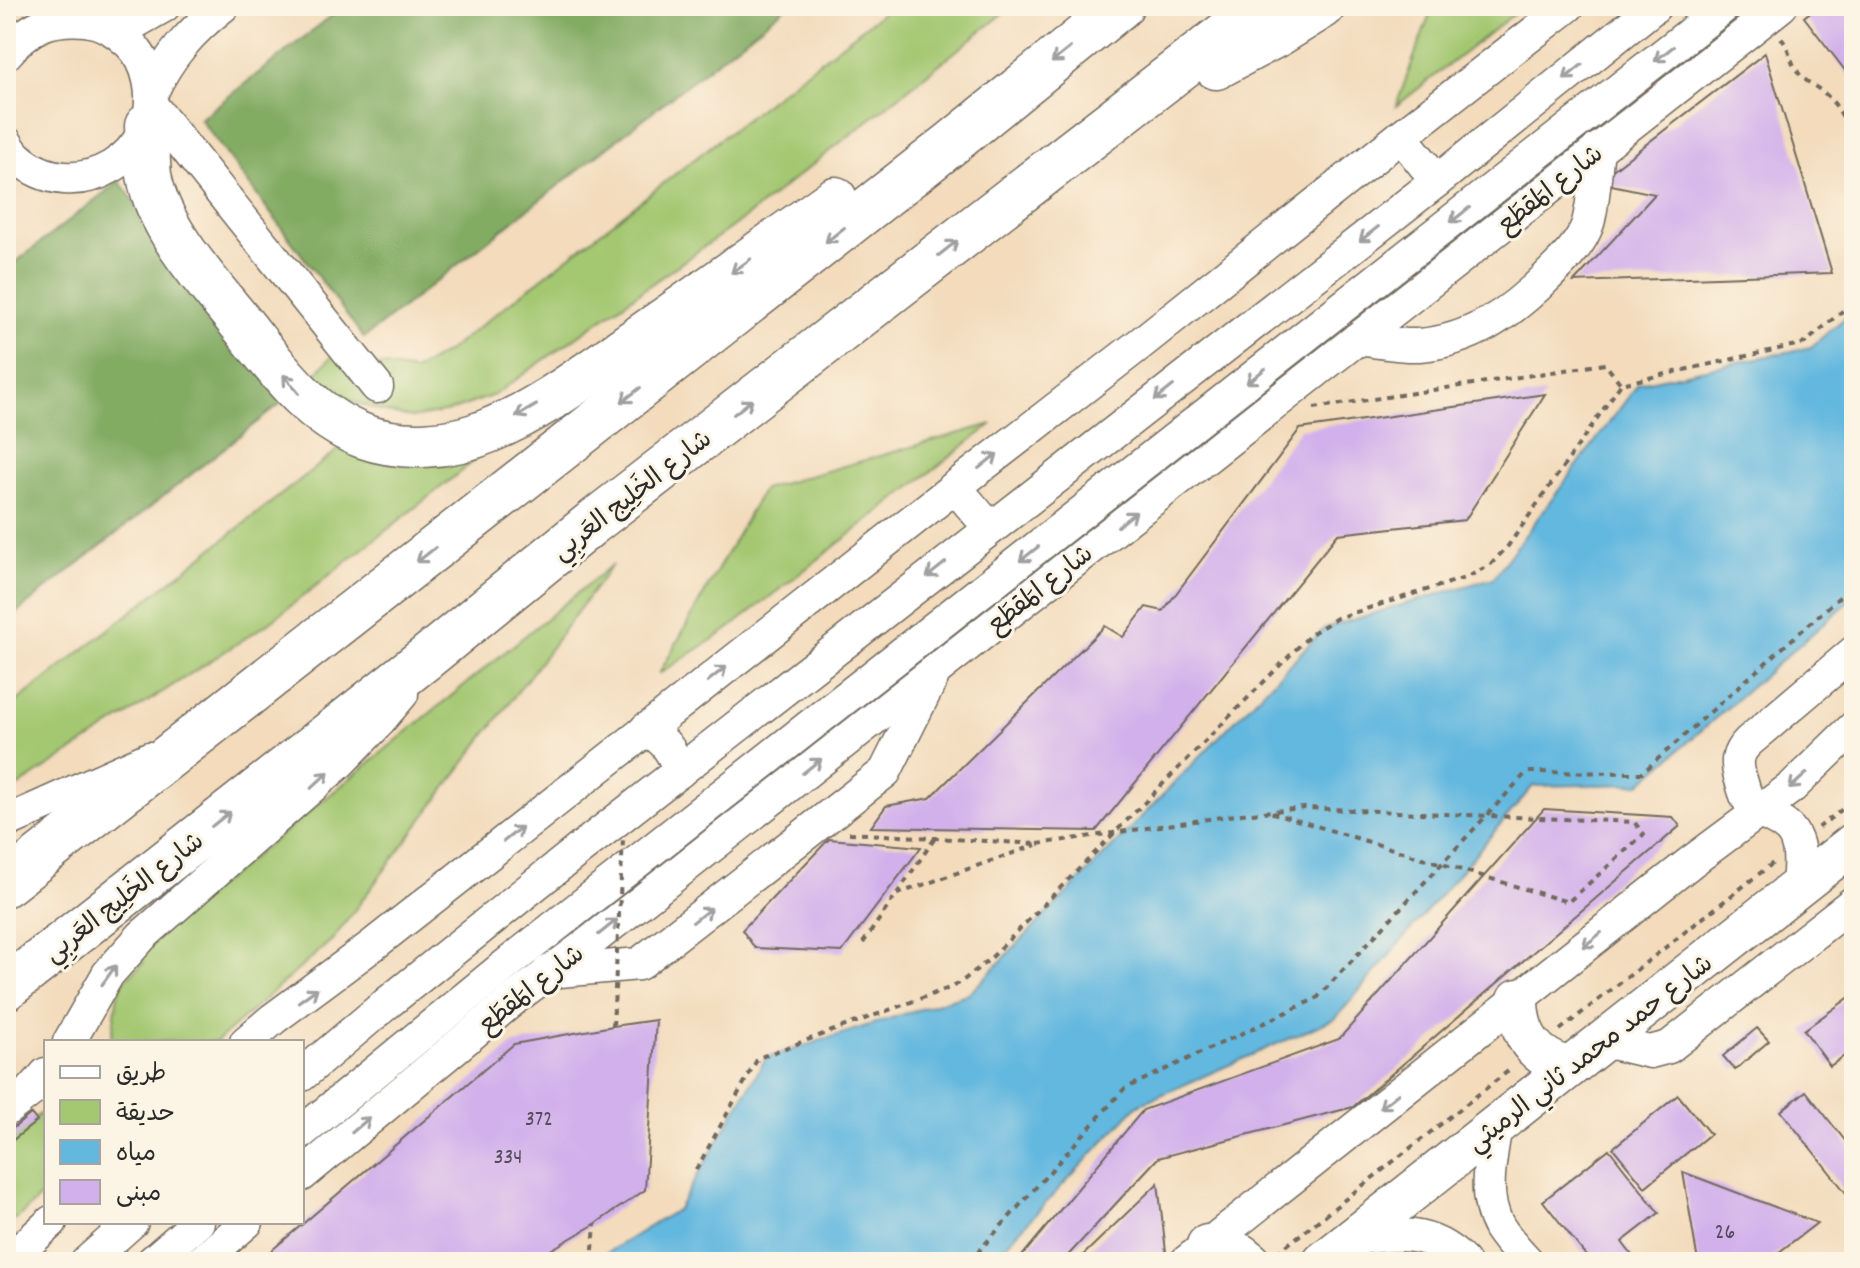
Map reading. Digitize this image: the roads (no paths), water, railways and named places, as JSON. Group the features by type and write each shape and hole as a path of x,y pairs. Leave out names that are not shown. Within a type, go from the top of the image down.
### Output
{"highway":[{"path":"6,884 952,143 1121,6"},
{"name":"شارع الخَلِيج العَربِي","path":"6,988 617,504 1261,6"},
{"path":"1147,95 1236,58 1323,6"},
{"path":"150,108 149,174 164,219 176,240 252,338 303,399 322,413 363,436 388,442 423,444 458,440 509,421 589,373 872,174 952,143"}],"main road":[{"name":"شارع حمد محمد ثاني الرميثي","path":"1339,1250 1854,843"},
{"path":"1518,999 1518,1013 1527,1039 1545,1058 1569,1068"},
{"path":"1197,1254 1241,1254 1251,1262"}],"street":[{"path":"34,6 65,19"},
{"path":"118,32 164,6"},
{"path":"6,142 16,156 38,171 59,177 81,178 102,172 121,161 136,146 173,54 203,21 223,6"},
{"path":"248,1040 1568,6"},
{"path":"304,1073 581,848 1437,181 1655,6"},
{"name":"شارع المَقطَع","path":"304,1130 485,981 1725,6"},
{"name":"شارع المَقطَع","path":"304,1173 548,972 1773,12"},
{"path":"6,54 30,30 47,22 65,19 93,21 118,32 135,48 147,69 150,108 377,387"},
{"path":"1615,93 1620,35"},
{"path":"1401,136 1437,181"},
{"path":"1357,339 1417,345 1447,340 1475,332 1505,313 1543,281 1581,239 1588,223 1598,149"},
{"path":"6,181 38,171"},
{"path":"1069,468 1134,471 1161,493"},
{"path":"955,487 990,528"},
{"path":"70,1040 108,974 142,936 339,763 374,727 438,648"},
{"path":"1798,886 1799,854 1794,835 1749,801 1737,760 1748,742 1854,652"},
{"path":"548,972 639,964 885,772 937,668"},
{"path":"1197,1254 1699,855 1792,787 1854,727"},
{"path":"646,729 665,742 679,772"},
{"path":"6,822 188,741"},
{"path":"568,916 581,848"},
{"path":"1603,1041 1650,1052 1669,1047 1854,902"},
{"path":"6,1110 44,1076"},
{"path":"1496,1125 1488,1188 1491,1209 1500,1227 1528,1262"},
{"path":"7,1262 49,1224"},
{"path":"87,1262 130,1224"},
{"path":"152,1262 196,1224"},
{"path":"201,1262 245,1224"},
{"path":"1339,1250 1391,1234 1409,1235 1443,1246 1463,1262"}],"water":[{"path":"1854,310 1854,597 1640,784 1533,786 1336,1018 1138,1105 990,1262 592,1262 678,1209 766,1058 970,993 1325,628 1493,578 1639,383 1811,347"}]}
